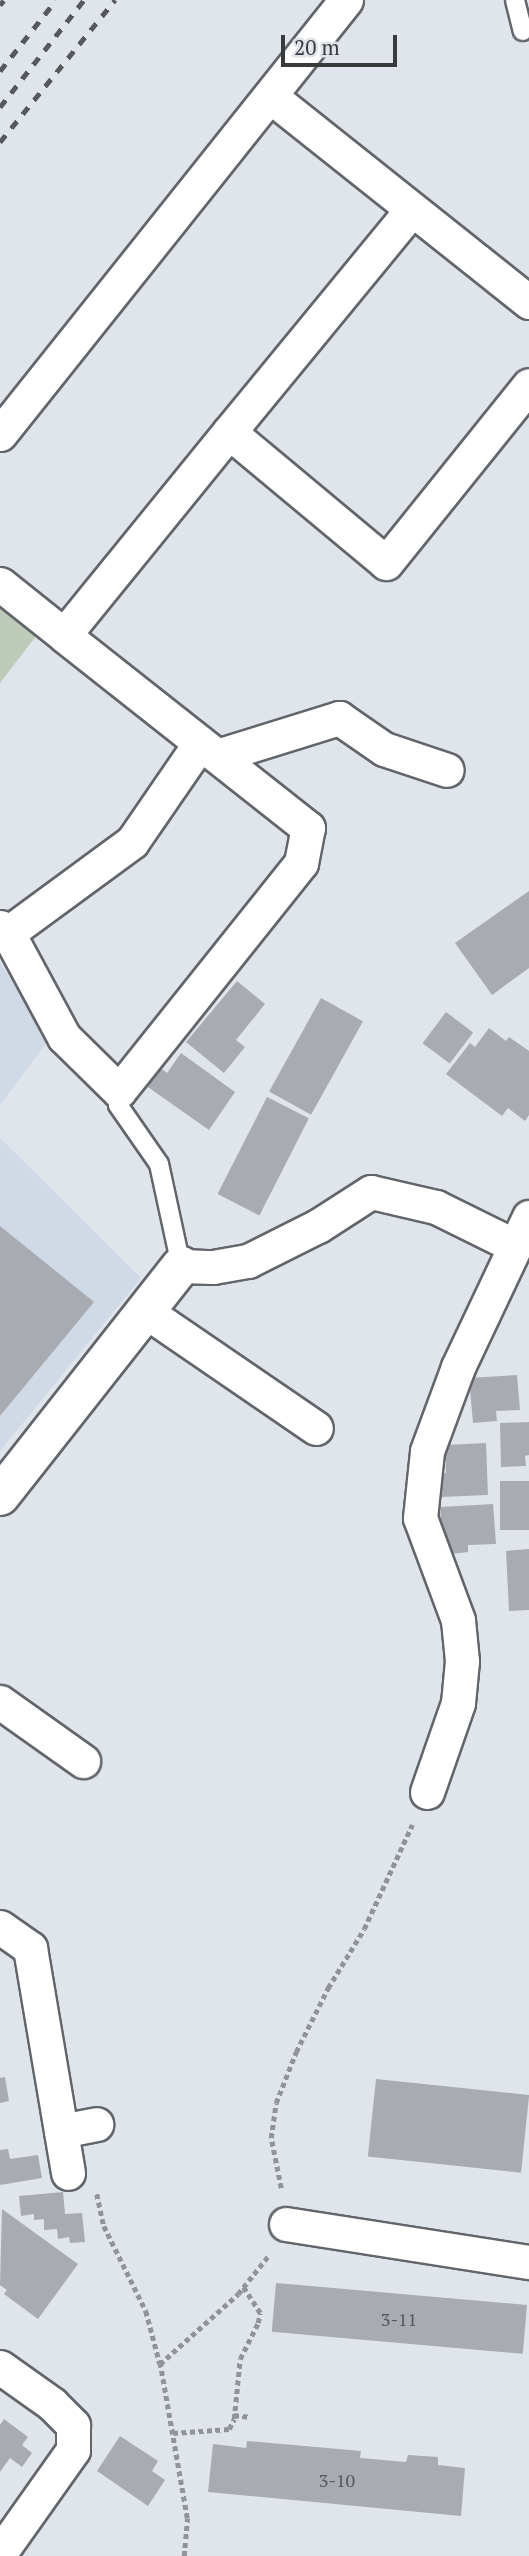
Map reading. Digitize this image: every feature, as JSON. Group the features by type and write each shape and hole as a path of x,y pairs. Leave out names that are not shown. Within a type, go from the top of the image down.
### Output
{"street":[{"path":"0,434 346,0"},
{"path":"270,96 529,302"},
{"path":"64,635 412,209"},
{"path":"229,432 386,563 529,385"},
{"path":"0,583 64,635 209,750 308,828 302,863 119,1091 64,1037 4,930 132,842 209,750 339,718 384,748 447,770"},
{"path":"0,1496 181,1266 213,1267 248,1261 318,1226 371,1192 522,1231 458,1367 427,1451 420,1518 458,1620 463,1661 458,1703 427,1792"},
{"path":"145,1311 316,1428"},
{"path":"0,1702 83,1761"},
{"path":"0,1927 30,1948 68,2173"},
{"path":"61,2132 96,2124"},
{"path":"286,2224 529,2262"},
{"path":"0,2367 52,2404 73,2425 73,2450 0,2553"}],"lane":[{"path":"515,0 523,31"},
{"path":"119,1091 118,1105 159,1164 181,1266"}],"path":[{"path":"160,2364 192,2339 266,2262 286,2224 285,2199 276,2176 271,2138 276,2103 296,2052 328,1987 364,1929 427,1792"},
{"path":"97,2194 104,2225 146,2311 160,2364 187,2518 184,2556"},
{"path":"173,2433 229,2429 234,2415 240,2359 258,2323 260,2312 243,2287"},
{"path":"234,2415 251,2417"}],"shaded area":[{"path":"0,962 48,1041 0,1105"},
{"path":"0,1138 141,1278 0,1451"}],"green space":[{"path":"0,607 36,636 0,683"}],"building":[{"path":"529,891 529,968 492,995 455,943"},
{"path":"237,981 265,1004 236,1040 245,1047 224,1073 186,1042"},
{"path":"321,998 363,1021 311,1115 269,1092"},
{"path":"446,1012 473,1032 450,1064 423,1043"},
{"path":"489,1028 506,1041 509,1037 529,1051 529,1115 525,1121 508,1108 502,1116 446,1074 470,1043 475,1047"},
{"path":"181,1053 235,1092 209,1130 145,1085 158,1066 167,1073"},
{"path":"267,1097 309,1118 259,1215 218,1194"},
{"path":"0,1226 94,1302 0,1416"},
{"path":"517,1375 520,1410 496,1411 497,1421 473,1423 469,1378"},
{"path":"529,1422 529,1455 525,1456 526,1466 501,1467 500,1423"},
{"path":"486,1443 488,1495 441,1497 440,1472 446,1473 445,1445"},
{"path":"500,1481 529,1481 529,1530 500,1530"},
{"path":"493,1504 496,1544 468,1545 468,1552 450,1554 450,1546 443,1546 440,1507"},
{"path":"529,1549 529,1610 509,1611 506,1551"},
{"path":"5,2077 9,2101 0,2103 0,2078"},
{"path":"376,2079 529,2095 521,2173 368,2157"},
{"path":"8,2149 10,2159 38,2155 42,2178 0,2185 0,2150"},
{"path":"63,2192 65,2214 82,2213 85,2242 70,2243 69,2237 58,2239 57,2229 44,2230 44,2219 34,2220 34,2214 21,2216 19,2196"},
{"path":"2,2209 78,2264 38,2319 4,2294 7,2290 0,2285"},
{"path":"276,2283 527,2305 523,2354 272,2332"},
{"path":"4,2419 28,2437 22,2445 32,2453 22,2467 10,2458 0,2472 0,2425"},
{"path":"120,2436 158,2461 152,2471 165,2480 148,2506 97,2471"},
{"path":"247,2441 361,2451 360,2458 406,2462 408,2455 438,2457 438,2465 465,2468 461,2516 208,2492 213,2444 246,2448"}],"railway":[{"path":"0,5 4,0"},
{"path":"0,71 56,0"},
{"path":"0,107 84,0"},
{"path":"0,142 115,0"}]}
